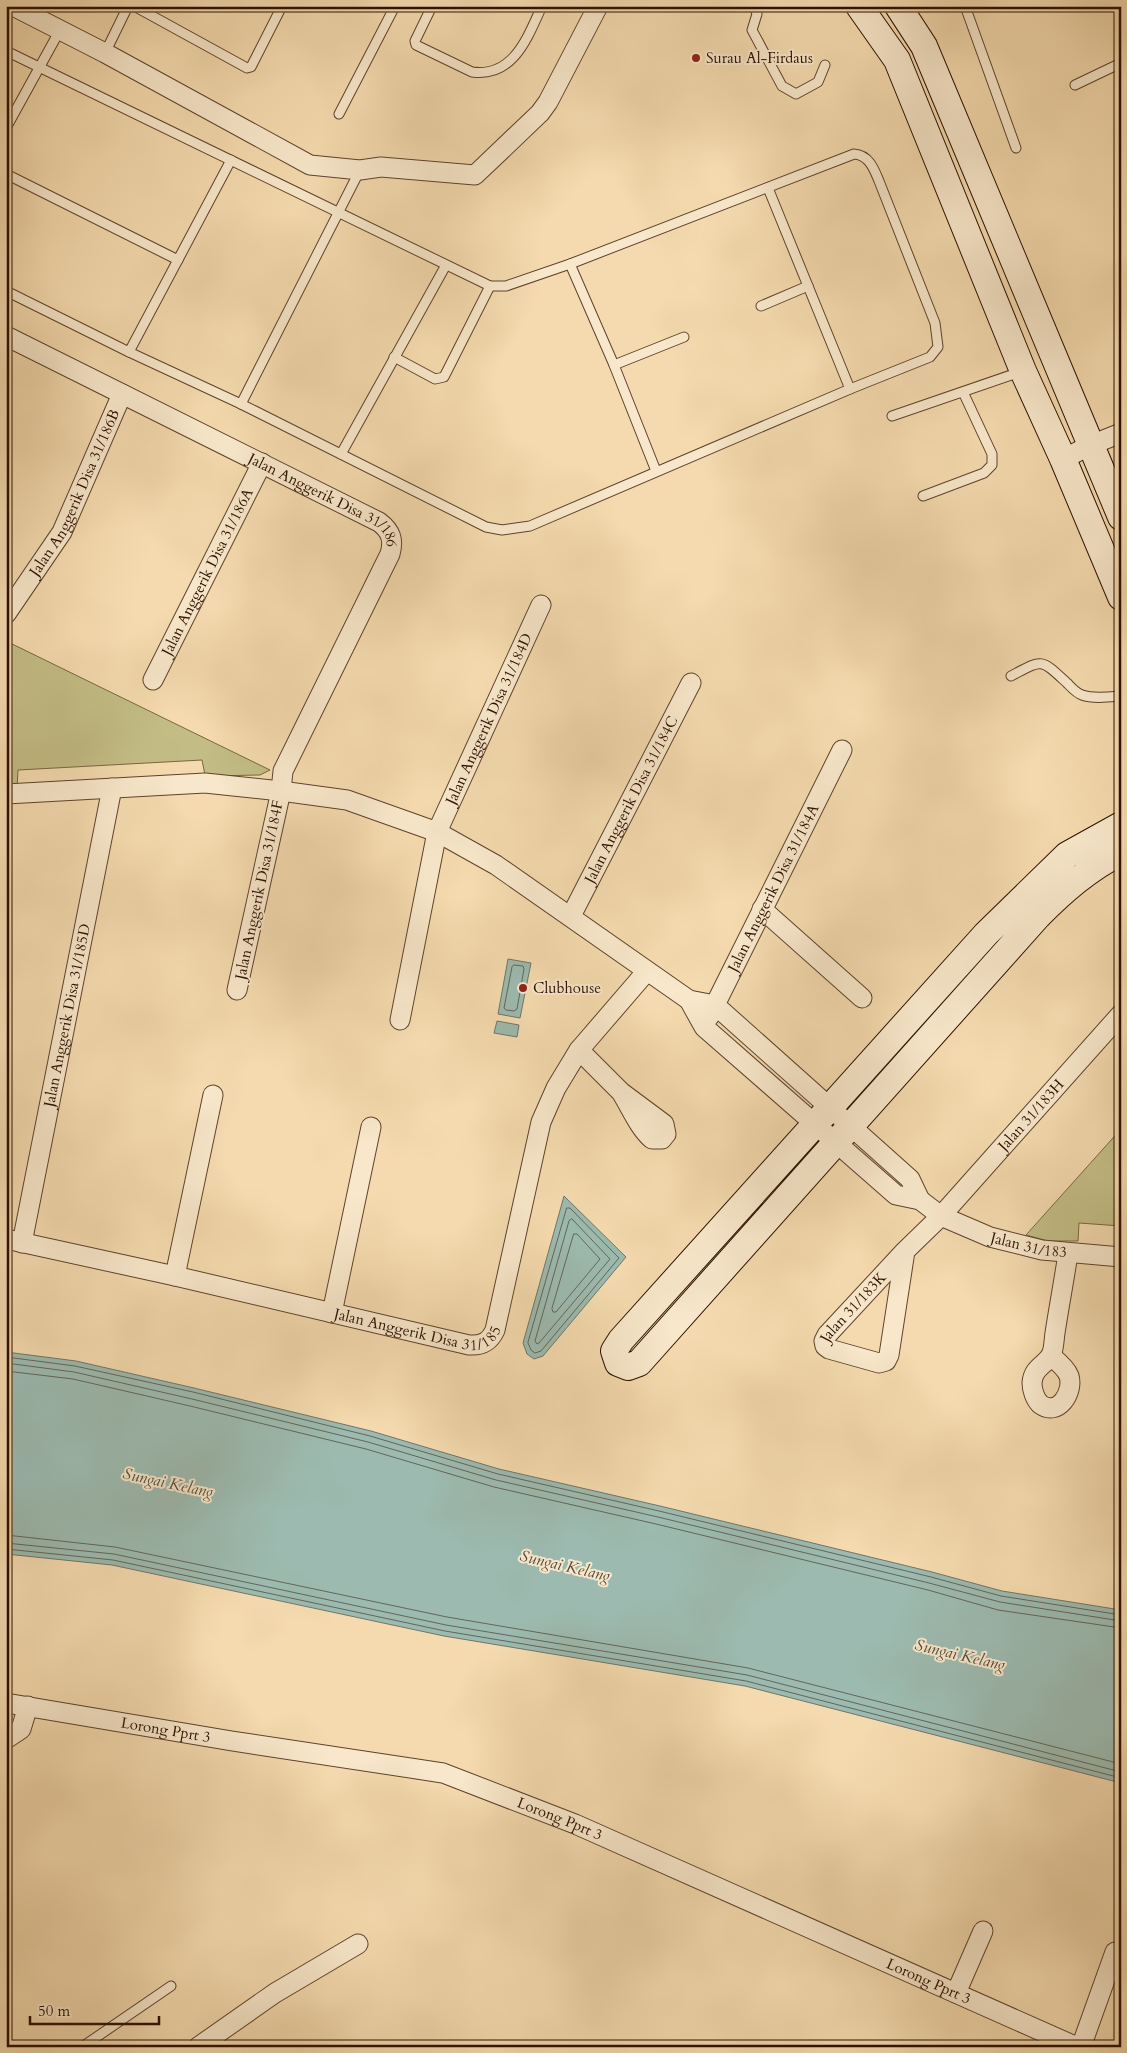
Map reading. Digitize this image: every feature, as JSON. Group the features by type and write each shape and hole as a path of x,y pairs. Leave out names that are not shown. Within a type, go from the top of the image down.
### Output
{"street":[{"path":"13,6 105,52 310,165 360,170 381,167 475,175 540,113 548,102 598,6"},
{"path":"859,6 897,60 1023,371 1063,459 1121,597"},
{"path":"898,6 924,46 1121,517"},
{"name":"Jalan Anggerik Disa 31/186","path":"6,336 379,522 387,528 392,536 393,545 390,554 283,771 281,790"},
{"name":"Jalan Anggerik Disa 31/186B","path":"6,614 62,532 122,394"},
{"path":"1063,459 1090,445 1121,433"},
{"name":"Jalan Anggerik Disa 31/186A","path":"153,680 262,463"},
{"name":"Jalan Anggerik Disa 31/184D","path":"400,1020 437,832 541,605"},
{"name":"Jalan Anggerik Disa 31/184C","path":"570,916 691,683"},
{"name":"Jalan Anggerik Disa 31/184A","path":"704,1027 842,750"},
{"path":"6,794 205,783 281,790 347,800 437,832 496,865 689,1000 715,1005 822,1116"},
{"name":"Jalan Anggerik Disa 31/185D","path":"14,1241 112,788"},
{"name":"Jalan Anggerik Disa 31/184F","path":"237,990 281,790"},
{"path":"1121,825 1067,855 986,934 621,1340 614,1351 618,1363 628,1367 639,1363 1038,916 1066,888 1103,861 1121,852"},
{"path":"762,909 862,998"},
{"name":"Jalan Anggerik Disa 31/185","path":"14,1241 470,1345 478,1346 486,1343 492,1337 495,1330 541,1122 556,1088 579,1050 647,971"},
{"path":"689,1000 704,1027 844,1134 892,1163 910,1179 920,1200"},
{"name":"Jalan 31/183H","path":"941,1216 1121,1014"},
{"path":"579,1050 621,1092"},
{"path":"174,1276 213,1095"},
{"path":"332,1313 371,1128"},
{"path":"844,1134 878,1179 896,1195 920,1200"},
{"path":"878,1179 892,1163"},
{"name":"Jalan 31/183","path":"920,1200 941,1216 990,1237 1042,1250 1068,1254 1121,1257"},
{"name":"Jalan 31/183K","path":"905,1251 890,1355 886,1361 879,1363 829,1350 825,1346 824,1341 827,1335 905,1251 941,1216"},
{"path":"1051,1356 1068,1254"},
{"name":"Lorong Pprt 3","path":"6,1703 232,1741 443,1772 576,1824 1079,2047"},
{"path":"6,1739 20,1729 28,1706"},
{"path":"956,1993 983,1931"},
{"path":"198,2047 275,1993 358,1944"},
{"path":"1079,2047 1115,1952"}],"lane":[{"path":"105,52 128,6"},
{"path":"134,6 247,68 251,67 282,6"},
{"path":"339,114 396,6"},
{"path":"432,6 414,41 416,45 472,72 481,74 495,70 517,55 542,6"},
{"path":"754,6 757,14 752,30 782,86 796,94 818,82 825,65"},
{"path":"966,6 1016,148"},
{"path":"6,128 60,30"},
{"path":"6,51 490,286 506,286 570,264 854,154 860,154 872,163 935,323 938,346 930,357 850,389 530,526 502,530 486,527 241,404 129,352 6,290"},
{"path":"1075,85 1121,63"},
{"path":"129,352 231,160"},
{"path":"241,404 360,170"},
{"path":"6,174 178,260"},
{"path":"768,188 850,389"},
{"path":"570,264 656,471"},
{"path":"341,454 446,265"},
{"path":"394,357 435,379 444,377 490,286"},
{"path":"761,306 808,286"},
{"path":"614,366 684,337"},
{"path":"892,416 1023,371"},
{"path":"923,496 984,473 992,465 992,454 963,392"},
{"path":"1011,676 1041,662 1083,696 1121,696"},
{"path":"82,2047 171,1986"}],"shaded area":[{"path":"6,641 270,770 260,775 210,776 205,775 202,760 18,770 17,788 6,788"},
{"path":"1121,1129 1121,1226 1079,1223 1078,1241 1048,1241 1026,1235"}],"water":[{"path":"508,959 531,963 520,1018 498,1014"},
{"path":"497,1021 519,1025 517,1037 494,1033"},
{"path":"564,1196 626,1257 543,1356 534,1359 527,1354 523,1343"},
{"name":"Sungai Kelang","path":"6,1352 76,1361 194,1388 371,1431 499,1469 660,1506 932,1572 1002,1591 1121,1610 1121,1783 745,1686 444,1636 112,1565 6,1554"}],"place":[{"name":"Surau Al-Firdaus","path":"696,58"},
{"name":"Clubhouse","path":"523,988"}]}
